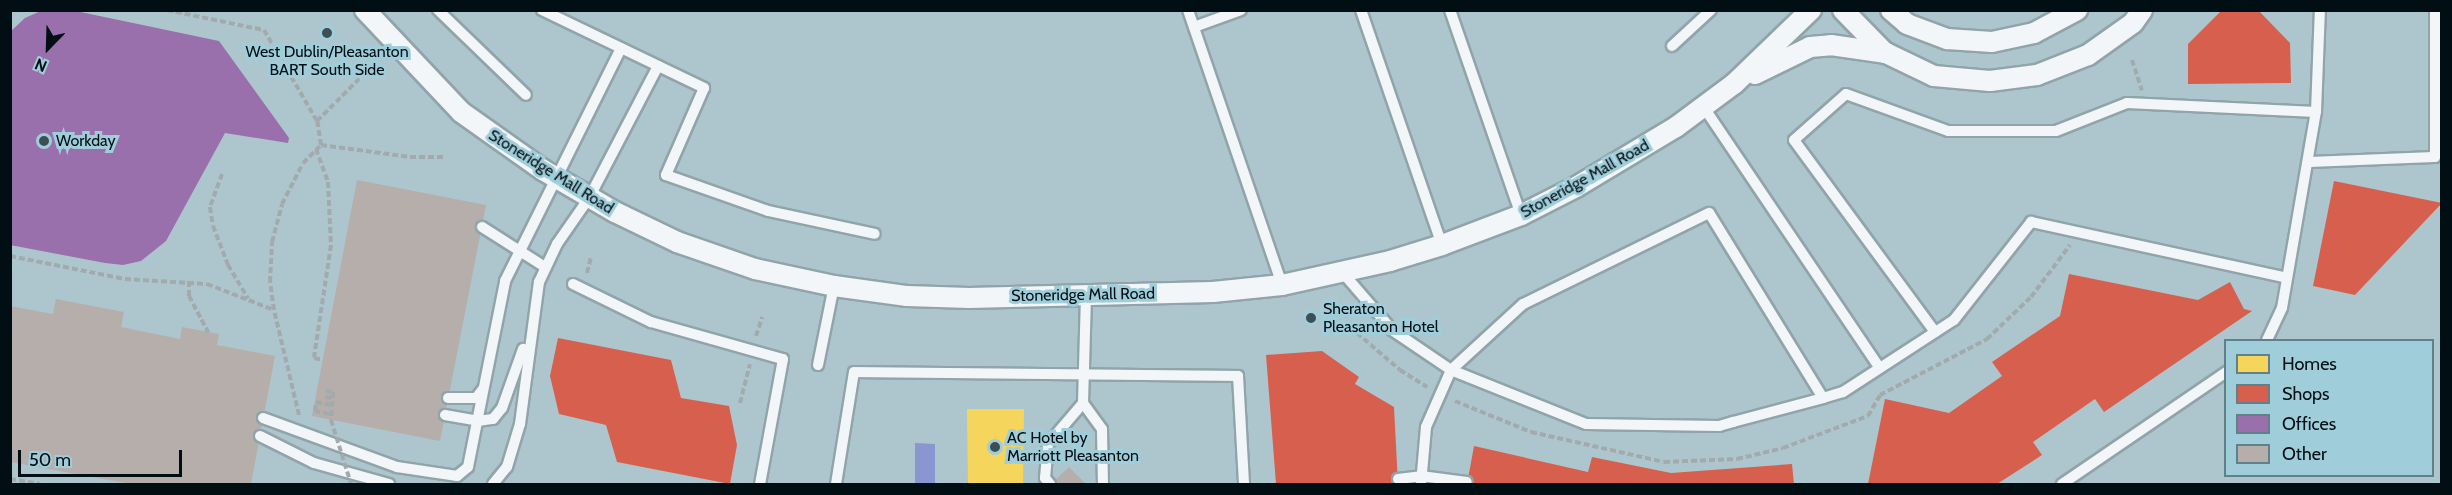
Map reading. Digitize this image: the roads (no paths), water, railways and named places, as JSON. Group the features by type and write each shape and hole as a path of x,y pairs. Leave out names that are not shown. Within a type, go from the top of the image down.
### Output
{"street":[{"name":"Stoneridge Mall Road","path":"365,10 461,111 558,180 589,198 688,246 755,269 834,286 907,296 1213,292 1282,285 1343,273 1442,245 1521,215 1627,158 1734,84 1811,10"},
{"path":"1843,10 1886,53"},
{"path":"1891,10 1907,24 1947,39 1992,42 2034,33 2077,10"},
{"path":"1734,84 1810,47 1855,46 1886,53 1935,76 1990,81 2037,75 2088,55 2133,23 2142,10"}],"lane":[{"path":"438,10 526,94"},
{"path":"542,10 704,88 666,175 768,211 875,234"},
{"path":"1188,10 1282,285"},
{"path":"1194,27 1242,10"},
{"path":"1361,10 1442,245"},
{"path":"1450,10 1521,215"},
{"path":"1672,46 1711,10"},
{"path":"2267,339 2282,308 2316,112 2320,10"},
{"path":"2308,162 2435,157 2435,10"},
{"path":"263,418 397,467 457,476 468,467 505,281 517,251 558,180 621,48"},
{"path":"493,484 507,467 520,424 534,302 545,267 589,198 658,66"},
{"path":"1935,332 1794,140 1846,94 1948,131 2056,131 2127,102 2316,112"},
{"path":"1703,106 1880,368"},
{"path":"1421,480 1426,427 1451,370 1523,304 1708,213 1823,398"},
{"path":"1343,273 1392,330 1451,370 1587,424 1719,426 1843,392 1954,320 2031,222 2287,278"},
{"path":"482,227 545,267"},
{"path":"573,284 651,322 783,359 760,484"},
{"path":"818,365 834,286"},
{"path":"1086,295 1083,403 1102,429 1103,484"},
{"path":"445,415 478,421 493,419 502,408 531,326"},
{"path":"836,484 854,372 1238,376 1244,484"},
{"path":"2062,484 2224,373"},
{"path":"448,398 476,398 483,389"},
{"path":"1050,484 1044,478 1048,444 1083,403"},
{"path":"260,436 314,464 389,484"},
{"path":"1398,479 1467,482"}],"water":[{"path":"915,443 935,444 935,484 915,484"}],"place":[{"name":"West Dublin/Pleasanton BART South Side","path":"327,33"},
{"name":"Workday","path":"44,141"},
{"name":"Sheraton Pleasanton Hotel","path":"1311,318"},
{"name":"AC Hotel by Marriott Pleasanton","path":"995,447"}]}
